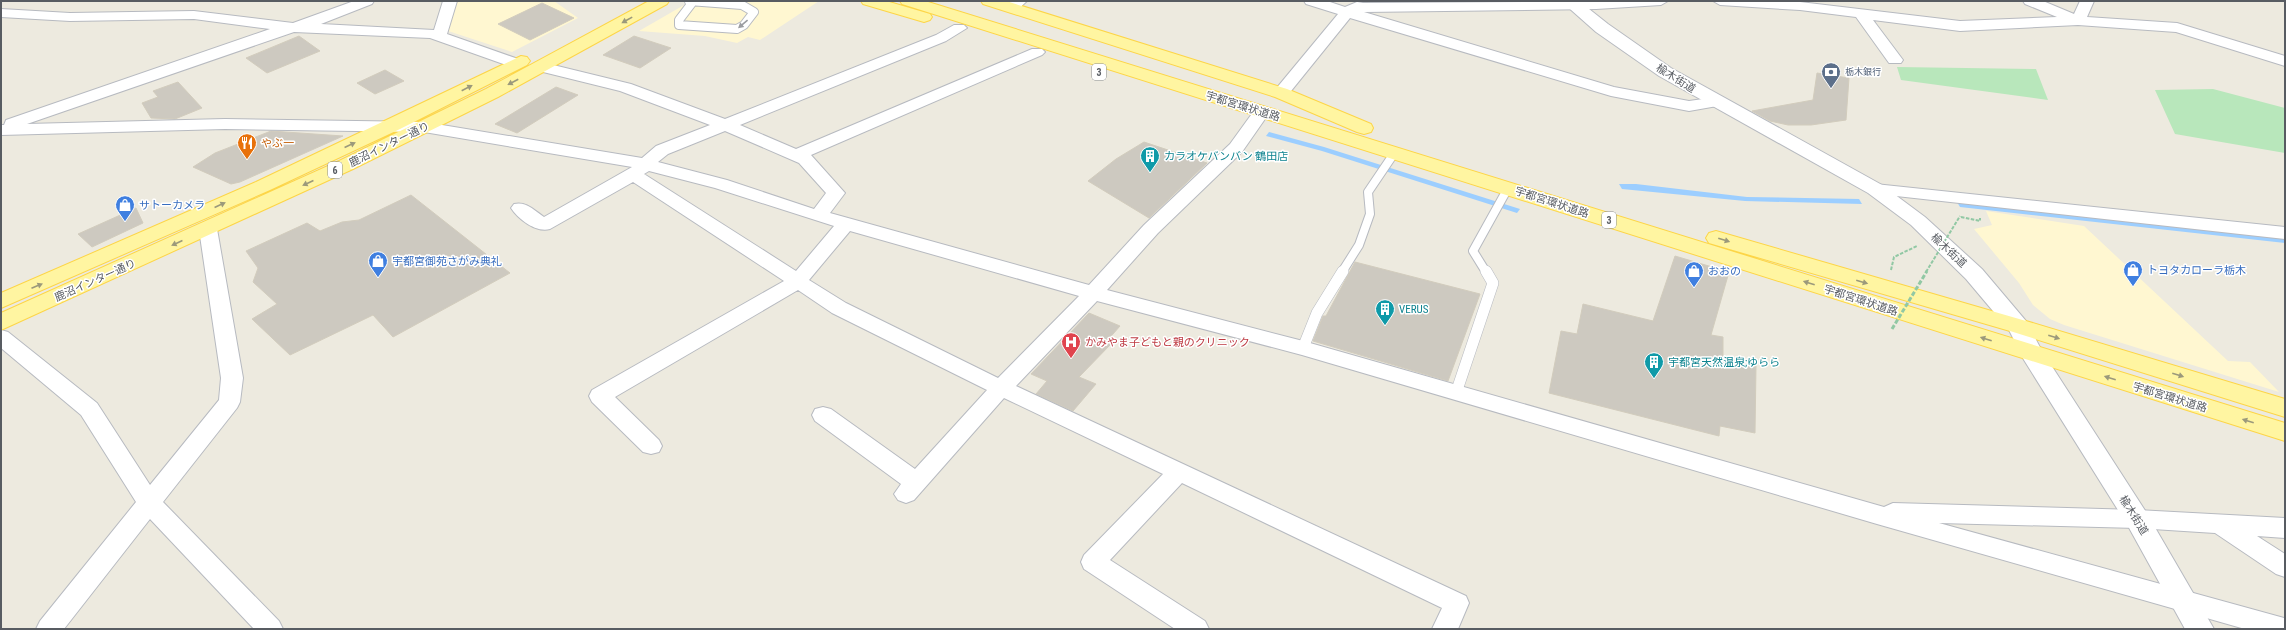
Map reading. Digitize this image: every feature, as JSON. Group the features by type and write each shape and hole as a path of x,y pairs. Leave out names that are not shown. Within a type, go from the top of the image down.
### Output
{"main road":[{"name":"鹿沼インター通り","path":"1,301 208,211 390,126 515,64 632,1"},
{"name":"鹿沼インター通り","path":"1,322 208,229 424,127 541,67 661,1"},
{"name":"3","path":"868,1 1037,52 1189,101 1258,119 1333,133"},
{"name":"3","path":"908,1 942,5"},
{"name":"3","path":"989,1 1016,4 1281,93 1364,128"},
{"name":"宇都宮環状道路","path":"942,5 1364,128 1784,259 2018,326 2285,408"},
{"name":"宇都宮環状道路","path":"942,5 1333,133 1391,158 2285,432"}],"street":[{"path":"94,16 114,1"},
{"path":"194,15 211,1"},
{"path":"1,127 367,1"},
{"path":"439,37 450,1"},
{"path":"1311,1 1355,7 1571,3 1596,6 1661,1"},
{"path":"1720,1 1805,3 1860,13 1960,26 2078,21 2177,28 2285,61"},
{"path":"2030,1 2078,21"},
{"path":"2078,21 2087,1"},
{"name":"楡木街道","path":"1571,3 1665,72 1875,189 1918,221 1956,256 2018,326 2032,354 2137,519 2200,629"},
{"path":"1281,93 1355,7"},
{"path":"1355,7 1611,91 1689,106 1717,102"},
{"path":"1,13 70,17 194,15 294,27 432,34 515,64"},
{"path":"1860,13 1895,60"},
{"path":"520,208 543,224 638,170 662,150 941,38 959,28"},
{"path":"797,155 1037,52"},
{"path":"541,67 626,87 726,124 805,159 836,193 818,216"},
{"path":"823,415 911,488 1001,388 1093,293 1151,229 1236,148 1258,119"},
{"path":"1,130 225,124 424,127 638,170 721,184 846,224 1093,293 1303,348 1877,515 2284,629"},
{"path":"638,170 797,282 839,308 1001,388 1457,603 1444,629"},
{"path":"1875,189 2285,233"},
{"path":"651,446 600,396 797,282 846,224"},
{"path":"49,629 148,502 229,402 232,378 208,229"},
{"path":"1,337 89,409 148,502 270,629"},
{"path":"1179,472 1093,562 1196,629"},
{"path":"1877,515 1902,511 2026,517 2137,519 2285,528"},
{"path":"2220,524 2281,566"}],"lane":[{"path":"691,2 742,5 748,7 754,12 744,25 737,29 679,25 679,20 691,2"},
{"path":"1303,348 1317,313 1359,246 1370,214 1368,192 1391,158"},
{"path":"1456,393 1493,284 1473,251 1505,194"}],"path":[{"path":"1892,329 1960,216"},
{"path":"1891,272 1894,257 1917,246"}],"shaded area":[{"path":"454,1 554,1 578,18 512,52 445,30"},
{"path":"691,1 819,1 760,40 748,37 737,43 705,36 639,31"},
{"path":"1986,211 2084,226 2228,361 2250,362 2279,392 2064,325 2050,319 2033,305 2019,283 1974,229 1992,225"}],"green space":[{"path":"1897,67 2036,69 2048,100 1901,80"},
{"path":"2213,89 2285,108 2285,153 2175,134 2155,90"}],"water":[{"path":"1269,132 1324,147 1520,209 1517,213 1322,151 1266,136"},
{"path":"1619,184 1636,184 1747,197 1859,199 1862,204 1745,201 1622,189"},
{"path":"1957,202 2285,238 2285,243 1960,207"}],"building":[{"path":"542,3 574,18 530,40 498,24"},
{"path":"299,36 320,51 267,73 246,58"},
{"path":"634,36 671,48 640,68 603,55"},
{"path":"385,70 404,81 375,94 357,83"},
{"name":"栃木銀行","path":"1817,73 1849,78 1846,120 1811,125 1788,125 1770,121 1752,111 1813,100"},
{"path":"178,82 202,108 175,119 151,118 142,103 158,97 153,91"},
{"path":"556,87 578,95 517,133 495,124"},
{"name":"やぶ一","path":"271,131 343,136 240,182 231,184 193,167 215,153"},
{"name":"カラオケバンバン 鶴田店","path":"1144,142 1207,163 1149,218 1088,181 1116,159"},
{"name":"宇都宮御苑さがみ典礼","path":"411,195 510,273 393,337 373,315 290,355 252,319 277,304 253,282 258,268 246,251 307,223 320,231 342,222 359,220"},
{"name":"サトーカメラ","path":"136,208 143,223 92,247 78,234"},
{"name":"宇都宮天然温泉;ゆらら","path":"1675,256 1729,272 1711,335 1723,337 1723,359 1756,365 1755,433 1720,426 1719,436 1549,393 1561,331 1577,334 1583,304 1653,321"},
{"name":"VERUS","path":"1355,262 1480,294 1448,381 1313,341 1323,316 1326,316"},
{"name":"かみやま子どもと親のクリニック","path":"1089,313 1120,326 1106,342 1111,344 1079,377 1096,384 1073,411 1036,394 1047,381 1031,374"}],"place":[{"name":"栃木銀行","path":"1831,89"},
{"name":"やぶ一","path":"247,160"},
{"name":"カラオケバンバン 鶴田店","path":"1150,173"},
{"name":"サトーカメラ","path":"125,222"},
{"name":"宇都宮御苑さがみ典礼","path":"378,278"},
{"name":"トヨタカローラ栃木","path":"2133,287"},
{"name":"おおの","path":"1694,288"},
{"name":"VERUS","path":"1385,326"},
{"name":"かみやま子どもと親のクリニック","path":"1071,359"},
{"name":"宇都宮天然温泉;ゆらら","path":"1654,379"}]}
